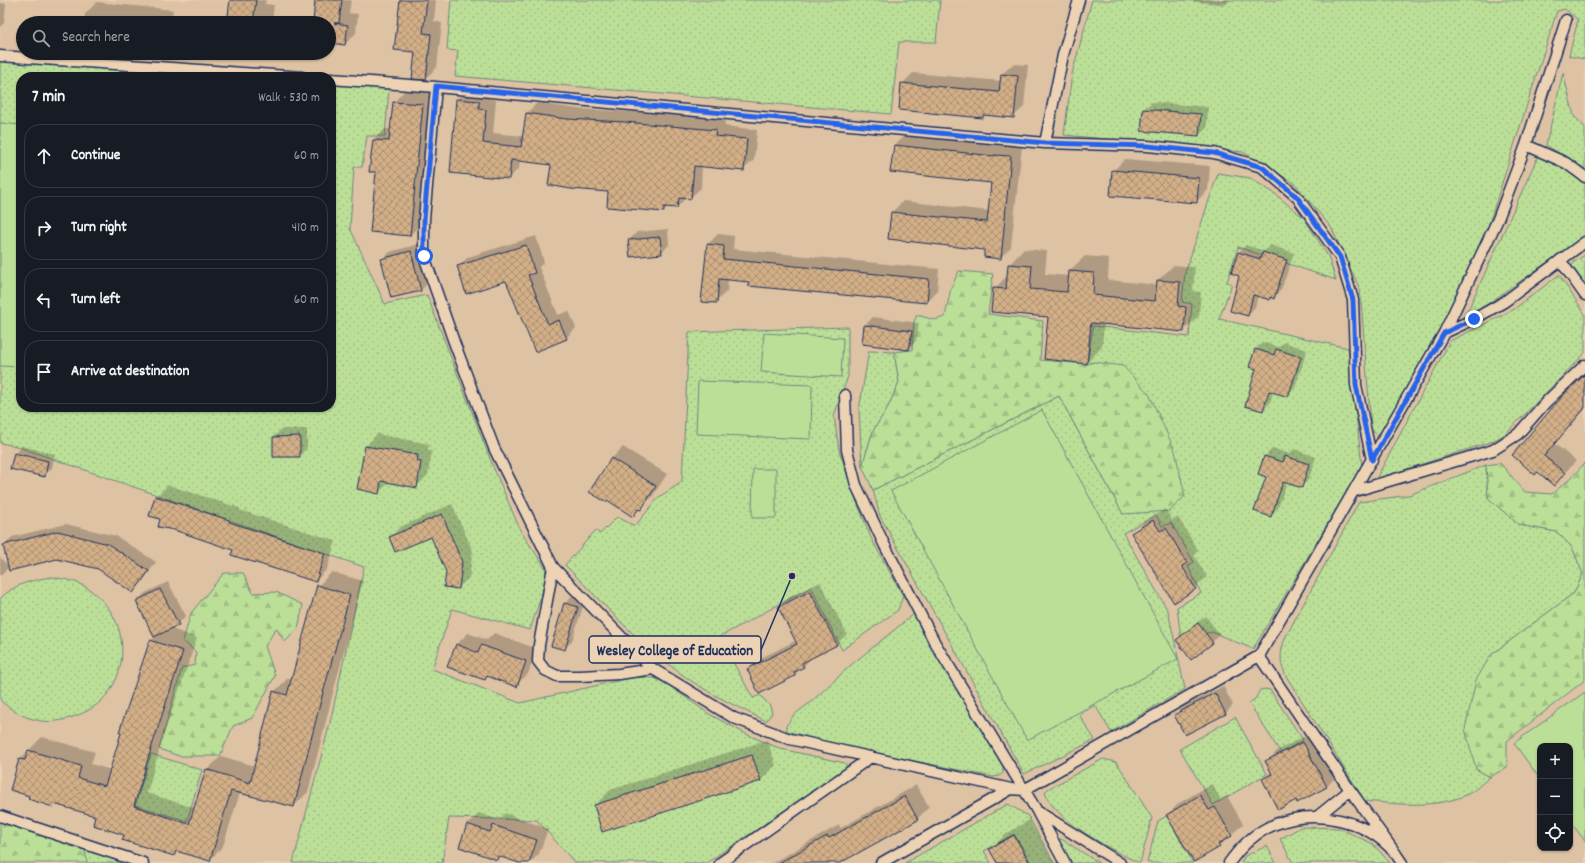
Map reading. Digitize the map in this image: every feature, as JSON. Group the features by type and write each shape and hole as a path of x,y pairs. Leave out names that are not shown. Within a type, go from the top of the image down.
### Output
{"lane":[{"path":"1045,143 1063,55 1079,0"},
{"path":"436,86 424,219 424,256 454,342 494,448 552,567 653,669 734,718 790,739 1011,789 1024,790 1258,656 1444,333 1498,219 1526,145 1566,20"},
{"path":"0,56 16,57"},
{"path":"58,60 230,72"},
{"path":"336,79 436,86 1045,143 1148,146 1214,153 1262,167 1297,197 1340,257 1353,300 1356,385 1372,460"},
{"path":"1526,145 1566,162 1585,177"},
{"path":"1444,333 1474,319 1504,302 1585,242"},
{"path":"1560,260 1585,295"},
{"path":"1354,491 1493,450 1518,434 1546,402 1585,365"},
{"path":"845,395 847,450 856,486 884,546 935,643 1037,811 1065,863"},
{"path":"552,567 539,644 538,661 545,670 556,676 580,676 619,674 653,669"},
{"path":"1258,656 1350,790 1399,858"},
{"path":"720,863 871,757"},
{"path":"881,863 1011,789"},
{"path":"1318,816 1350,790"},
{"path":"1037,811 1120,863"},
{"path":"0,816 143,863"},
{"path":"1229,863 1242,846 1266,828 1291,819 1318,816 1347,821 1374,834 1399,858"}],"shaded area":[{"path":"0,0 1585,0 1585,863 0,863"}],"green space":[{"path":"451,0 940,0 936,42 899,42 891,114 455,76 458,51 447,50"},
{"path":"1092,0 1585,0 1585,59 1569,56 1578,20 1565,9 1557,11 1487,230 1435,343 1382,431 1377,434 1372,431 1371,426 1360,289 1331,227 1294,183 1243,152 1064,135 1072,74"},
{"path":"0,59 168,72 16,72 16,412 336,412 336,84 389,89 385,136 367,136 362,167 354,167 350,228 385,304 427,295 492,464 521,532 545,567 547,578 530,630 452,609 432,669 520,703 634,677 654,678 667,684 709,714 748,735 781,749 845,763 847,768 844,772 706,863 575,863 537,820 449,818 442,863 293,863 330,723 364,567 16,446 0,443"},
{"path":"1563,73 1574,116 1585,127 1585,169 1546,145"},
{"path":"0,123 16,125 16,367 0,366"},
{"path":"1538,156 1562,165 1585,183 1585,236 1466,319 1465,317"},
{"path":"1218,173 1250,178 1274,193 1304,218 1328,256 1336,280 1238,247 1227,282 1232,284 1219,319 1348,348 1362,466 1253,649 1212,632 1181,639 1177,607 1201,593 1188,566 1194,562 1171,523 1162,526 1156,515 1123,533 1168,611 1185,689 1111,732 1095,705 1079,715 1095,740 1024,774 880,516 873,490 1059,396 1123,514 1094,362 1087,364 1093,326 1189,337 1192,304 1182,302 1185,273"},
{"path":"1585,255 1585,284 1572,266 1574,262"},
{"path":"959,271 993,274 988,314 1043,321 1040,360 1087,364 1094,362 1123,366 1149,394 1175,451 1185,496 1170,511 1123,514 1059,396 873,490 862,466 873,431 888,407 899,382 894,352 912,350 914,322 917,315 935,320 945,317 951,288"},
{"path":"1559,275 1585,314 1585,353 1505,434 1493,441 1376,479 1450,341 1513,310"},
{"path":"848,327 848,376 834,416 839,450 854,495 871,538 903,596 898,610 842,650 811,587 719,637 753,698 760,695 770,706 772,713 766,721 731,704 686,678 646,646 565,565 596,530 600,534 617,517 635,526 659,497 682,482 689,332"},
{"path":"764,333 843,338 841,377 761,372"},
{"path":"869,351 894,352 899,382 888,407 873,431 862,466 859,410"},
{"path":"698,381 812,385 811,439 696,434"},
{"path":"1042,410 1178,659 1027,740 891,491"},
{"path":"1500,463 1525,492 1552,494 1571,478 1585,463 1585,680 1507,741 1507,767 1490,777 1476,769 1465,729 1476,680 1491,655 1574,593 1583,574 1572,547 1557,532 1519,525 1488,498 1486,465"},
{"path":"1486,465 1488,498 1519,525 1557,532 1572,547 1583,574 1574,593 1491,655 1476,769 1490,777 1468,794 1443,802 1417,804 1365,801 1286,676 1282,666 1281,657 1285,638 1359,502 1409,495"},
{"path":"753,469 776,469 776,518 752,518"},
{"path":"224,573 243,573 253,593 276,592 303,605 298,628 285,642 276,628 265,646 275,676 252,718 233,726 220,756 179,756 159,749 182,668 195,665 196,652 183,641 191,613"},
{"path":"52,577 69,580 84,586 92,591 105,604 113,615 118,626 122,652 117,678 111,690 99,703 87,711 70,718 58,721 41,721 22,715 0,700 0,599 17,586"},
{"path":"914,614 1003,767 1003,773 999,776 993,777 837,745 787,731 786,726 794,715 812,701 851,665"},
{"path":"1260,690 1270,690 1303,740 1281,753 1249,703 1255,699"},
{"path":"1585,692 1585,841 1573,825 1573,743 1537,743 1537,775 1514,743"},
{"path":"1235,717 1267,774 1213,805 1180,749"},
{"path":"151,754 202,770 187,821 135,805"},
{"path":"1103,759 1116,762 1152,818 1140,863 1101,843 1071,823 1059,813 1050,802 1045,792"},
{"path":"1008,804 1028,816 1054,863 1031,863 1014,834 984,851 991,863 905,863"},
{"path":"1167,816 1193,863 1147,863 1158,821"},
{"path":"0,822 85,850 87,862 0,863"},
{"path":"1301,827 1339,828 1373,844 1390,863 1293,863 1280,839"},
{"path":"1060,839 1099,863 1072,863 1059,842"},
{"path":"1267,846 1276,863 1241,863 1245,856"},
{"path":"85,850 124,863 86,863"}],"building":[{"path":"230,0 256,0 254,16 228,16"},
{"path":"315,0 342,0 339,23 336,23 336,16 314,16"},
{"path":"400,0 427,0 423,33 431,34 426,80 412,79 415,52 394,50"},
{"path":"336,23 348,25 345,45 336,44"},
{"path":"1001,74 1018,76 1014,118 983,115 983,118 899,110 901,83 999,92"},
{"path":"456,99 479,101 479,109 486,110 483,143 521,147 526,113 567,119 625,122 716,130 715,136 747,139 744,171 694,166 691,199 679,198 677,208 664,207 664,212 607,207 608,192 571,189 548,185 551,165 511,160 509,179 450,173"},
{"path":"393,102 423,104 410,236 370,232 376,172 369,172 373,140 389,141"},
{"path":"1143,109 1201,114 1199,136 1141,131"},
{"path":"894,145 994,156 1011,156 1001,259 984,257 984,250 888,239 891,212 987,222 991,183 890,172"},
{"path":"1112,170 1199,178 1197,203 1110,196"},
{"path":"660,237 662,254 630,257 628,240"},
{"path":"707,244 724,246 723,259 929,279 927,303 748,286 749,282 719,279 717,303 701,302"},
{"path":"526,245 535,273 528,275 548,324 559,320 567,339 535,352 506,281 466,294 457,266"},
{"path":"411,251 421,291 391,298 381,259"},
{"path":"1238,252 1260,259 1263,252 1287,260 1274,299 1270,297 1270,300 1253,295 1248,316 1230,311 1239,276 1231,273"},
{"path":"1008,264 1032,266 1030,289 1067,292 1069,271 1094,273 1093,295 1155,301 1157,280 1180,282 1178,306 1186,307 1184,332 1091,323 1087,364 1044,359 1048,317 991,312 993,288 1006,289"},
{"path":"864,325 912,331 909,350 862,344"},
{"path":"1255,349 1274,355 1276,349 1301,357 1288,397 1269,391 1263,411 1245,406 1256,369 1249,367"},
{"path":"1585,374 1585,408 1544,456 1565,473 1554,486 1538,472 1535,475 1512,455 1565,393"},
{"path":"300,436 300,457 273,457 273,437"},
{"path":"365,446 418,455 417,461 421,462 417,488 381,481 379,494 357,489"},
{"path":"14,453 48,461 45,477 10,469"},
{"path":"1264,456 1283,462 1285,456 1309,464 1302,488 1283,482 1271,517 1254,511 1266,477 1258,474"},
{"path":"611,458 656,486 641,510 638,509 633,517 607,500 606,502 589,492"},
{"path":"155,496 325,553 316,582 231,555 233,550 174,530 158,527 160,519 149,516"},
{"path":"442,514 462,562 459,589 444,587 446,572 431,537 395,552 389,537"},
{"path":"1153,520 1160,531 1166,528 1187,563 1182,566 1196,589 1174,603 1131,533"},
{"path":"58,531 108,544 149,571 133,593 98,569 57,559 9,571 3,545"},
{"path":"317,585 350,595 294,807 231,791 210,861 176,851 174,856 122,840 124,835 93,825 95,816 54,804 53,807 28,799 29,796 10,790 19,759 25,760 28,750 81,766 78,778 105,786 121,733 119,732 150,640 183,651 134,806 189,824 206,769 250,783 273,691 287,695"},
{"path":"160,589 179,625 154,637 136,601"},
{"path":"810,591 837,645 802,663 804,667 794,672 795,676 759,694 747,669 797,644 778,607"},
{"path":"564,603 578,607 565,650 551,646"},
{"path":"1198,623 1213,643 1191,660 1176,640"},
{"path":"456,644 478,653 481,645 526,661 517,687 487,676 485,680 447,667"},
{"path":"1215,693 1226,714 1185,735 1174,715"},
{"path":"1303,742 1327,787 1297,803 1296,800 1278,810 1262,779 1272,774 1265,761"},
{"path":"752,755 761,781 602,832 594,805"},
{"path":"1200,795 1209,810 1215,807 1232,836 1218,844 1220,847 1194,862 1166,815"},
{"path":"905,796 918,820 840,863 779,863 827,836 829,838"},
{"path":"467,824 490,832 493,825 537,840 529,863 519,863 498,856 497,860 459,847"},
{"path":"1014,835 1030,863 997,863 989,849"}],"place":[{"name":"Wesley College of Education","path":"792,576"}],"route":[{"path":"424,256 424,219 436,86 1045,143 1148,146 1214,153 1262,167 1297,197 1340,257 1353,300 1356,385 1372,460 1444,333 1474,319"}]}
